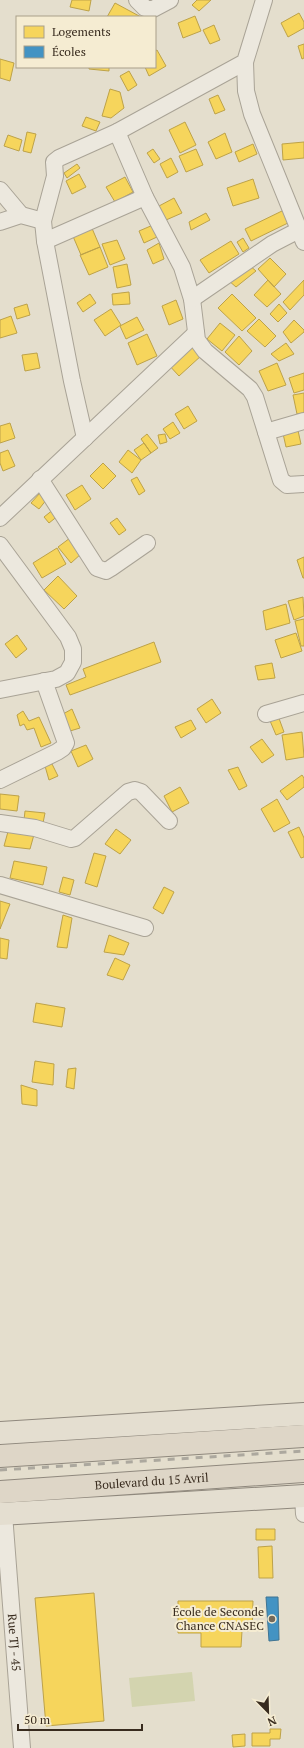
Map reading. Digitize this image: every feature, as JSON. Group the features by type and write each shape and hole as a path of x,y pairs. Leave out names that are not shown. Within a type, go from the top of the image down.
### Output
{"highway":[{"path":"0,1456 304,1436"},
{"name":"Boulevard du 15 Avril","path":"0,1492 304,1472"}],"main road":[{"path":"0,1433 304,1414"},
{"name":"Boulevard du 15 Avril","path":"2,1514 304,1502"}],"street":[{"path":"137,0 145,8 153,9 170,0"},
{"path":"192,299 272,244 302,236 248,102 245,62 264,0"},
{"path":"85,438 72,382 45,241 43,221 55,176 54,162 58,158 117,132 245,62"},
{"path":"117,132 145,197 182,267 192,299 197,340 205,351 250,389 259,406 281,480 287,485 304,484"},
{"path":"0,190 21,215"},
{"path":"45,241 145,197"},
{"path":"0,222 21,215 43,221"},
{"path":"0,518 196,333"},
{"path":"266,432 304,421"},
{"path":"40,479 97,568 106,571 147,543"},
{"path":"0,545 68,637 73,649 73,662 67,673 56,679 0,690"},
{"path":"0,780 57,752 63,748 66,743 44,681"},
{"path":"266,714 304,703"},
{"path":"0,823 35,828 71,839 75,838 128,792 135,790 141,792 169,821"},
{"path":"0,885 145,928"},
{"name":"Rue TJ - 45","path":"2,1514 22,1748"}],"green space":[{"path":"192,1672 195,1701 132,1707 129,1678"}],"building: Logements":[{"path":"72,0 91,0 89,11 70,7"},
{"path":"197,0 211,0 199,11 192,5"},
{"path":"115,3 139,16 108,16"},
{"path":"299,13 304,22 304,28 288,37 281,23"},
{"path":"195,16 201,31 183,38 178,23"},
{"path":"214,25 220,40 210,44 203,30"},
{"path":"304,44 304,58 302,59 298,46"},
{"path":"156,50 166,66 149,76 145,68 156,68"},
{"path":"0,59 14,63 10,81 0,78"},
{"path":"109,68 109,71 89,69"},
{"path":"129,71 137,85 128,91 120,76"},
{"path":"110,89 120,92 124,108 111,118 102,116"},
{"path":"218,95 225,110 215,114 209,99"},
{"path":"86,117 100,122 96,131 82,126"},
{"path":"185,122 196,145 180,153 169,130"},
{"path":"27,132 36,134 31,153 23,151"},
{"path":"225,133 232,152 216,159 208,142"},
{"path":"8,135 22,140 19,151 4,146"},
{"path":"304,142 304,158 283,160 282,144"},
{"path":"253,144 257,154 239,162 235,152"},
{"path":"153,149 160,159 154,163 147,153"},
{"path":"196,149 203,165 186,172 179,156"},
{"path":"171,158 178,172 167,178 160,164"},
{"path":"77,164 80,168 67,178 64,173"},
{"path":"79,174 86,187 72,194 66,181"},
{"path":"125,177 133,192 115,202 106,187"},
{"path":"253,179 259,198 233,206 227,188"},
{"path":"174,198 182,213 166,220 159,206"},
{"path":"284,210 290,222 251,241 245,229"},
{"path":"206,213 210,220 191,230 189,222"},
{"path":"153,225 157,237 144,243 139,231"},
{"path":"91,226 100,247 81,255 72,234"},
{"path":"243,238 249,248 243,252 237,242"},
{"path":"117,240 125,259 110,265 102,244"},
{"path":"231,241 239,254 209,273 200,260"},
{"path":"159,243 164,259 153,264 147,250"},
{"path":"100,247 108,267 89,275 80,255"},
{"path":"270,258 286,274 274,287 258,269"},
{"path":"127,264 131,285 117,288 113,267"},
{"path":"249,265 256,271 236,287 228,280"},
{"path":"268,280 281,294 267,307 254,295"},
{"path":"304,280 304,295 290,310 283,302"},
{"path":"129,292 130,304 113,305 112,294"},
{"path":"90,294 96,303 83,312 77,303"},
{"path":"232,294 256,318 242,331 218,308"},
{"path":"176,300 183,319 169,325 162,306"},
{"path":"27,304 30,315 17,319 14,308"},
{"path":"279,304 287,313 278,322 270,314"},
{"path":"111,309 121,325 105,336 94,320"},
{"path":"11,316 17,333 0,338 0,320"},
{"path":"137,317 144,330 126,339 120,326"},
{"path":"259,319 276,336 265,347 247,331"},
{"path":"294,320 304,330 304,332 291,343 283,332"},
{"path":"220,323 235,335 222,351 207,339"},
{"path":"147,334 157,356 137,365 128,343"},
{"path":"239,336 252,351 239,365 225,352"},
{"path":"191,342 202,355 179,376 167,363"},
{"path":"286,343 294,354 279,361 271,354"},
{"path":"37,353 40,368 25,371 22,355"},
{"path":"277,363 286,385 268,391 259,371"},
{"path":"304,373 304,390 294,393 289,378"},
{"path":"304,393 304,413 297,414 293,395"},
{"path":"188,406 197,421 184,429 175,414"},
{"path":"173,422 180,433 170,439 163,429"},
{"path":"10,423 15,438 0,443 0,426"},
{"path":"297,426 301,444 286,447 282,429"},
{"path":"147,434 158,448 151,453 141,439"},
{"path":"165,434 167,442 160,444 158,435"},
{"path":"144,443 151,453 141,460 134,450"},
{"path":"8,450 15,466 3,471 0,463 0,453"},
{"path":"128,450 141,460 132,473 119,462"},
{"path":"103,463 116,476 103,489 90,476"},
{"path":"137,477 145,491 139,495 131,480"},
{"path":"82,485 91,499 75,510 66,495"},
{"path":"40,493 47,499 39,509 31,503"},
{"path":"54,509 59,515 49,523 44,517"},
{"path":"117,518 126,530 119,535 110,523"},
{"path":"70,538 82,553 71,563 58,547"},
{"path":"57,548 66,564 42,578 33,563"},
{"path":"304,557 304,578 303,578 297,560"},
{"path":"58,576 77,596 64,609 44,590"},
{"path":"303,597 304,616 294,620 288,601"},
{"path":"286,604 290,623 266,630 263,611"},
{"path":"304,619 304,646 301,646 295,621"},
{"path":"296,633 302,651 281,658 275,640"},
{"path":"17,635 27,649 16,658 5,644"},
{"path":"154,642 161,662 70,695 66,685 86,677 83,669"},
{"path":"272,663 275,678 258,680 255,666"},
{"path":"212,699 221,713 206,723 197,709"},
{"path":"72,709 80,728 70,731 63,714"},
{"path":"23,711 29,721 39,717 51,743 41,747 34,728 27,730 24,724 20,726 17,715"},
{"path":"277,713 284,732 276,735 268,716"},
{"path":"191,720 196,729 181,738 175,727"},
{"path":"302,732 304,757 286,760 282,735"},
{"path":"262,739 274,755 262,763 250,747"},
{"path":"86,745 93,759 78,767 71,751"},
{"path":"52,764 58,776 49,780 45,766"},
{"path":"238,767 247,786 239,790 228,770"},
{"path":"302,775 304,778 304,787 287,800 280,791"},
{"path":"180,787 189,803 172,812 164,796"},
{"path":"0,794 19,796 17,811 0,809"},
{"path":"277,799 290,823 274,832 261,809"},
{"path":"25,811 45,813 43,823 24,820"},
{"path":"299,827 304,838 304,857 301,858 288,832"},
{"path":"9,828 35,831 30,849 4,846"},
{"path":"116,829 131,840 120,854 105,844"},
{"path":"94,853 106,856 97,887 85,883"},
{"path":"14,861 47,867 43,885 10,878"},
{"path":"63,877 74,880 70,895 59,892"},
{"path":"164,887 174,892 163,914 153,908"},
{"path":"0,901 10,904 0,929"},
{"path":"63,915 72,918 67,948 57,947"},
{"path":"109,935 129,943 124,955 104,952"},
{"path":"0,938 9,940 7,959 0,958"},
{"path":"115,958 130,965 123,980 107,975"},
{"path":"36,1003 65,1008 62,1027 33,1022"},
{"path":"35,1061 54,1064 53,1085 32,1082"},
{"path":"76,1068 74,1089 66,1087 68,1069"},
{"path":"21,1085 37,1090 37,1106 22,1104"},
{"path":"256,1529 275,1529 275,1540 256,1540"},
{"path":"272,1546 273,1578 259,1578 258,1547"},
{"path":"94,1593 104,1721 46,1726 35,1598"},
{"path":"178,1601 253,1601 252,1631 242,1631 241,1647 201,1647 201,1633 178,1633"},
{"path":"270,1729 281,1729 280,1739 270,1739 270,1746 252,1746 252,1733 270,1733"},
{"path":"245,1734 245,1746 233,1747 232,1735"}],"building: Écoles":[{"path":"266,1597 278,1597 279,1640 269,1641"}],"railway":[{"path":"0,1470 304,1451"}],"place":[{"name":"École de Seconde Chance CNASEC","path":"272,1619"}]}
